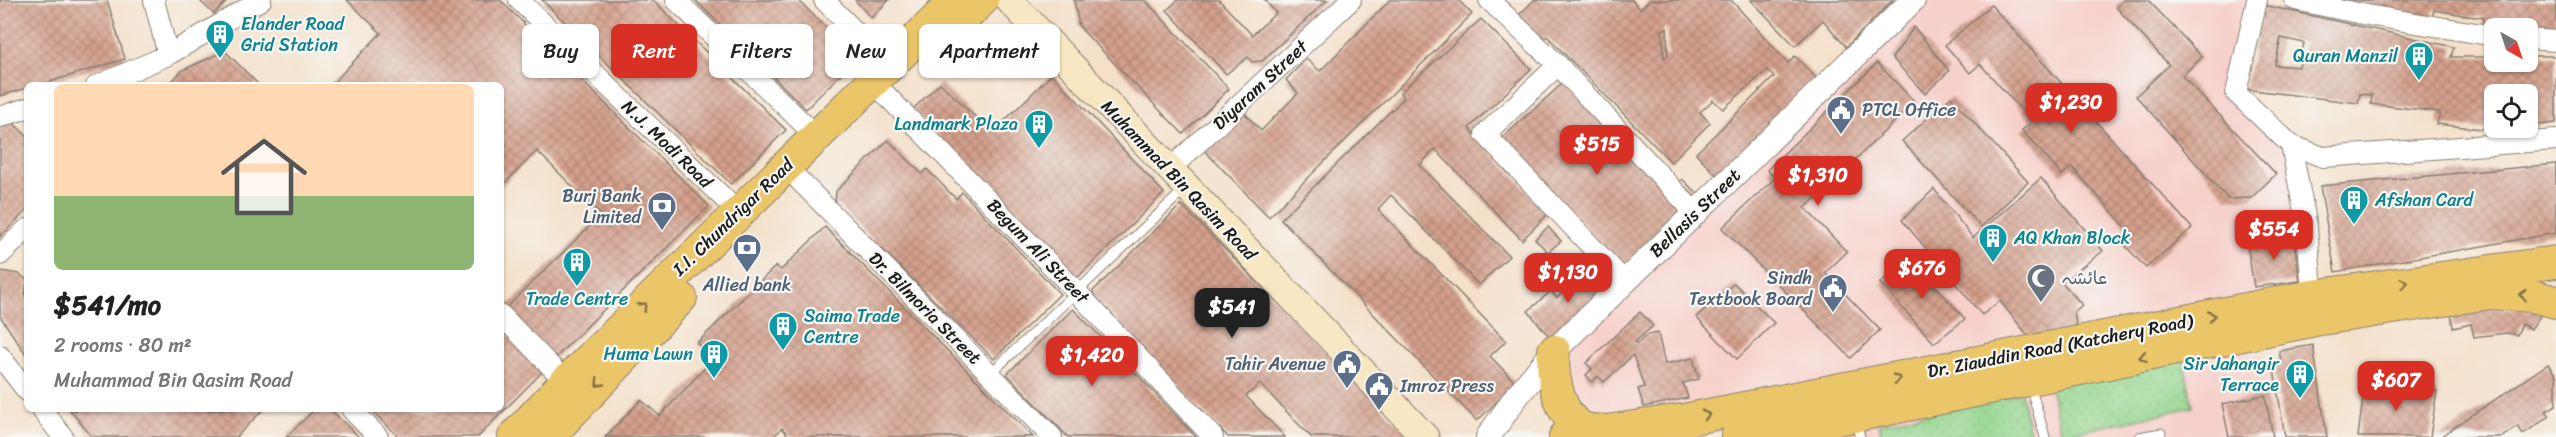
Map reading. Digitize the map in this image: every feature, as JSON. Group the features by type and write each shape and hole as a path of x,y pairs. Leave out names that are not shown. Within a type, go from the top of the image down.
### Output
{"main road":[{"name":"I.I. Chundrigar Road","path":"548,437 750,225 798,179 956,0"},
{"name":"I.I. Chundrigar Road","path":"514,437 566,382 816,136 982,0"},
{"name":"Muhammad Bin Qasim Road","path":"1009,0 1425,437"},
{"name":"Dr. Ziauddin Road (Katchery Road)","path":"1580,435 1689,419 2314,308 2556,262"},
{"name":"Dr. Ziauddin Road (Katchery Road)","path":"1737,437 1857,427 2029,380 2314,308 2490,293 2532,296 2556,302"},
{"path":"1554,351 1553,378 1568,413 1585,429 1580,435"}],"street":[{"path":"154,0 168,55"},
{"path":"106,82 168,55 261,0"},
{"name":"N.J. Modi Road","path":"519,0 738,212"},
{"path":"676,0 816,136"},
{"name":"Begum Ali Street","path":"824,0 886,80 1076,291 1213,437"},
{"name":"Diyaram Street","path":"1178,179 1351,0"},
{"path":"1489,0 1558,65 1695,213"},
{"name":"Bellasis Street","path":"1488,437 1516,397 1554,351 1913,0"},
{"path":"2257,0 2236,93 2291,145 2323,157 2556,140"},
{"path":"2295,0 2367,15 2484,34"},
{"path":"2538,40 2556,41"},
{"path":"1558,65 1485,134 1625,282"},
{"path":"0,117 24,109"},
{"path":"2291,145 2307,227 2314,308"},
{"name":"Dr. Bilmoria Street","path":"798,179 1052,437"},
{"path":"0,255 24,232"},
{"path":"504,318 566,382"},
{"path":"0,356 24,387"},
{"path":"44,412 63,437"},
{"path":"354,412 378,437"}],"lane":[{"path":"990,374 1076,291 1178,179"},
{"path":"2029,380 2045,437"},
{"path":"2139,437 2161,433"}],"shaded area":[{"path":"1913,0 2257,0 2236,93 2291,145 2312,296 2262,331 2279,437 1726,437 1726,412 1585,429 1552,365"}],"green space":[{"path":"2183,359 2193,407 2061,435 2050,386"},
{"path":"2021,393 2031,437 1882,437 1879,423"}],"building":[{"path":"0,0 107,0 125,59 49,82 24,82 24,89 0,96"},
{"path":"199,0 228,0 214,14"},
{"path":"347,0 500,0 524,24 522,24 522,78 579,78 709,206 552,361 504,310 601,215 537,151 504,184 504,82 334,82 381,33"},
{"path":"542,0 653,0 678,24 611,24 611,67 599,55 599,24 567,24"},
{"path":"695,0 798,0 825,27 825,78 837,78 806,109 774,78 813,78 813,24 719,24"},
{"path":"855,0 889,0 871,18"},
{"path":"1074,0 1145,0 1229,89 1183,134 1079,26"},
{"path":"1178,0 1219,0 1252,35 1276,13 1265,0 1327,0 1262,61 1252,62 1248,57 1226,74 1167,10"},
{"path":"1390,0 1458,0 1472,14 1269,217 1201,147 1242,110 1261,131 1298,93 1286,80 1306,59 1320,71"},
{"path":"1534,0 1632,0 1640,9 1650,0 1731,0 1788,63 1795,56 1816,78 1717,176 1696,153 1774,77 1767,70 1723,109 1713,100 1700,112 1710,123 1671,162 1547,36 1540,43 1517,17","holes":["1667,28 1668,55 1664,58 1662,30"]},
{"path":"1751,0 1893,0 1846,47 1823,20 1795,46"},
{"path":"2124,0 2148,0 2202,57 2182,76 2276,174 2251,198 2228,199 2136,96 2169,65 2116,7"},
{"path":"2328,0 2556,0 2556,32 2538,31 2538,18 2484,18 2484,26 2483,16 2475,17 2434,10 2432,19 2381,6 2379,13"},
{"path":"1991,5 2192,228 2146,268 2121,241 2131,233 2072,167 2062,175 2022,130 2032,122 1980,64 1970,73 1945,45"},
{"path":"2263,5 2454,47 2451,57 2484,57 2484,72 2538,72 2538,56 2556,56 2556,123 2538,125 2538,84 2484,84 2484,129 2437,124 2440,112 2371,104 2372,95 2360,94 2358,103 2245,89","holes":["2281,38 2304,43 2299,67 2275,65"]},
{"path":"1481,19 1531,69 1469,128 1549,213 1522,240 1435,149 1420,165 1509,256 1479,285 1391,195 1378,209 1506,341 1490,356 1516,383 1477,421 1281,219 1404,98 1400,93"},
{"path":"1914,27 1949,71 1925,94 1892,58"},
{"path":"697,43 709,55 709,78 733,78 786,130 731,184 622,78 697,78"},
{"name":"Elander Road Grid Station","path":"225,51 256,82 171,82 183,70"},
{"path":"1877,63 1915,102 1805,208 1847,252 1825,273 1880,330 1851,358 1722,228 1775,178 1767,170"},
{"path":"1048,78 1056,78 1164,193 1076,279 913,109 940,83 992,133"},
{"path":"1564,82 1669,192 1682,179 1701,197 1626,271 1501,139"},
{"path":"1951,97 2028,182 1981,227 1902,141"},
{"path":"7,117 24,133 24,213 0,237 0,124"},
{"path":"888,140 922,174 927,169 956,199 962,192 1060,294 994,359 835,203 836,191"},
{"path":"2556,164 2556,233 2335,272 2320,186"},
{"path":"2041,178 2103,251 2062,282 2082,305 2074,312 2077,332 2033,342 2000,301 1982,315 1902,220 1934,189 1973,238"},
{"path":"1181,205 1406,432 1404,437 1311,437 1260,384 1246,396 1285,437 1228,437 1094,297 1093,291"},
{"path":"825,227 1033,437 790,437 782,428 773,437 605,437 641,400 660,416 713,359 697,343 776,266 781,270"},
{"path":"1548,227 1561,241 1548,252 1535,239"},
{"path":"2293,234 2300,281 2254,287 2247,244"},
{"path":"1909,257 1965,319 1934,343 1880,283"},
{"path":"1588,267 1608,289 1553,341 1528,311 1551,291 1557,298"},
{"path":"0,271 19,274 24,278 24,352 0,316"},
{"path":"1734,283 1774,323 1737,359 1696,317"},
{"path":"2450,306 2544,310 2531,329 2522,324 2517,335 2506,333 2474,337 2471,324 2453,328"},
{"path":"1073,309 1196,437 1068,437 1007,374"},
{"path":"1640,312 1653,326 1635,342 1637,344 1647,335 1658,333 1665,364 1693,358 1699,379 1683,383 1688,398 1644,407 1638,389 1644,387 1633,355 1604,382 1598,376 1592,382 1586,375 1592,369 1586,363"},
{"path":"504,328 545,369 504,411"},
{"name":"Sir Jahangir Terrace","path":"2313,345 2327,437 2285,437 2273,363 2281,361 2279,351"},
{"path":"2548,364 2556,376 2556,405 2546,411 2550,416 2523,434 2518,426 2502,437 2440,437"},
{"path":"2365,382 2437,391 2430,437 2358,437"},
{"path":"2265,395 2273,437 2229,437 2222,404"},
{"path":"72,412 261,412 236,437 92,437"},
{"path":"312,412 333,412 359,437 286,437"},
{"path":"373,412 503,412 478,437 399,437"}],"place":[{"name":"Elander Road Grid Station","path":"220,60"},
{"name":"Quran Manzil","path":"2419,82"},
{"name":"PTCL Office","path":"1841,136"},
{"name":"Landmark Plaza","path":"1039,150"},
{"name":"Afshan Card","path":"2354,226"},
{"name":"Burj Bank Limited","path":"662,232"},
{"name":"AQ Khan Block","path":"1993,264"},
{"name":"Allied bank","path":"747,274"},
{"name":"Trade Centre","path":"577,288"},
{"name":"عائشہ","path":"2041,304"},
{"name":"Sindh Textbook Board","path":"1833,314"},
{"name":"Saima Trade Centre","path":"783,352"},
{"name":"Huma Lawn","path":"714,380"},
{"name":"Tahir Avenue","path":"1347,390"},
{"name":"Sir Jahangir Terrace","path":"2300,400"},
{"name":"Imroz Press","path":"1379,412"}]}
